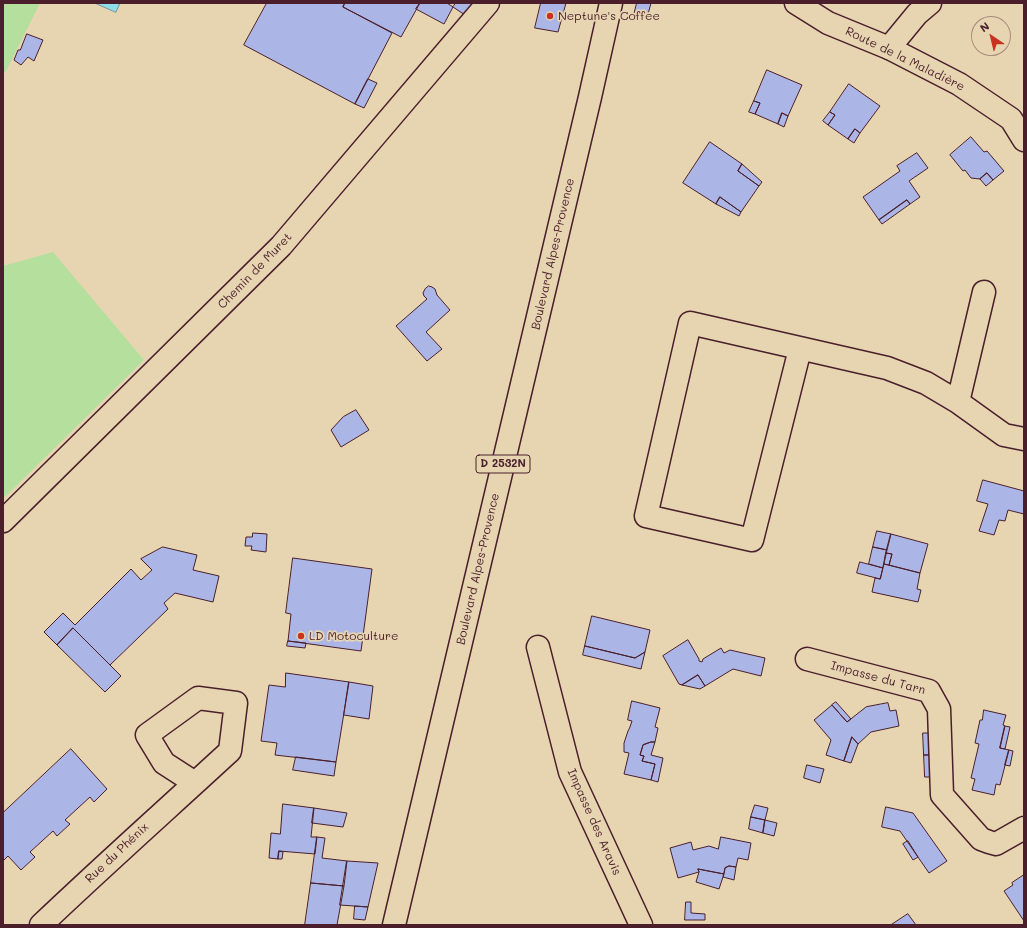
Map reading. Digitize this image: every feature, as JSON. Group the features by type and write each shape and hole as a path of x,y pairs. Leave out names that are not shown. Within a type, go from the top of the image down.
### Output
{"street":[{"name":"Chemin de Muret","path":"3,521 281,246 488,3"},
{"name":"Boulevard Alpes-Provence","path":"394,925 590,96 610,3"},
{"name":"Route de la Maladière","path":"796,3 828,23 889,48 959,84 1011,119 1024,140"},
{"path":"889,48 917,14 930,3"},
{"path":"958,402 984,292"},
{"path":"800,349 752,540 646,516 690,323 887,368 926,383 958,402 1004,435 1024,439"},
{"name":"Impasse des Aravis","path":"538,647 570,772 640,925"},
{"name":"Impasse du Tarn","path":"807,659 929,691 939,709 942,795 981,838 989,842 996,844 1024,828"},
{"name":"Rue du Phénix","path":"41,925 112,857 195,783"}],"green space":[{"path":"3,3 40,3 6,71 3,74"},
{"path":"53,252 144,360 3,499 3,266"}],"water":[{"path":"95,3 120,3 116,12"}],"building":[{"path":"267,3 345,3 343,7 392,33 355,104 244,45"},
{"path":"345,3 420,3 401,37 343,7"},
{"path":"420,3 447,3 453,7 444,24 416,9"},
{"path":"456,3 475,3 465,15 453,7"},
{"name":"Neptune's Coffee","path":"541,3 566,3 558,32 535,28"},
{"path":"637,3 651,3 647,18 634,15"},
{"path":"27,34 43,40 34,61 28,57 21,65 14,60"},
{"path":"767,70 802,85 788,116 782,113 778,124 755,114 760,103 754,101"},
{"path":"368,79 377,83 364,108 355,104"},
{"path":"849,84 880,106 860,133 855,129 848,139 828,125 835,115 830,112"},
{"path":"754,101 760,103 755,114 749,112"},
{"path":"830,112 835,115 828,125 823,121"},
{"path":"782,113 788,116 784,127 778,124"},
{"path":"855,129 860,133 854,143 848,139"},
{"path":"971,137 984,152 987,151 1004,171 993,180 987,173 980,179 971,178 950,155"},
{"path":"710,142 742,164 738,171 759,186 741,212 720,197 716,204 683,183"},
{"path":"917,153 928,168 909,181 920,197 910,204 907,200 879,220 863,197 900,171 897,166"},
{"path":"742,164 762,182 759,186 738,171"},
{"path":"987,173 993,180 986,186 980,179"},
{"path":"720,197 741,212 739,216 716,204"},
{"path":"907,200 910,204 882,224 879,220"},
{"path":"429,286 435,289 437,295 450,310 426,332 442,349 427,361 396,326 427,299 423,293"},
{"path":"356,410 369,430 341,447 331,430 343,417"},
{"path":"983,480 1024,491 1024,514 1008,510 1005,521 999,520 994,535 979,531 988,504 977,501"},
{"path":"877,531 891,534 887,550 873,547"},
{"path":"253,533 267,534 266,552 251,550 252,546 245,546 246,537 252,537"},
{"path":"891,534 928,544 920,573 889,565 892,554 886,553"},
{"path":"163,547 197,555 193,570 219,576 213,602 175,593 164,603 168,609 110,665 73,628 57,645 44,632 63,613 75,625 131,569 141,580 152,570 141,559"},
{"path":"873,547 887,550 883,568 869,564"},
{"path":"886,553 892,554 889,565 884,564"},
{"path":"293,558 372,569 361,651 288,641 291,614 286,613"},
{"path":"860,562 883,568 880,579 857,573"},
{"path":"884,564 920,573 917,589 921,590 918,602 872,592 875,578 880,579"},
{"path":"592,616 650,630 645,652 635,658 585,646"},
{"path":"73,628 121,676 105,692 57,645"},
{"path":"688,640 699,661 702,662 703,659 721,648 724,653 730,650 765,658 761,676 733,669 705,686 698,675 682,685 679,684 663,656"},
{"path":"288,641 306,643 305,648 287,646"},
{"path":"585,646 635,658 645,652 641,669 583,655"},
{"path":"286,673 349,682 336,762 275,755 277,743 261,741 269,685 285,687"},
{"path":"698,675 705,686 700,689 682,685"},
{"path":"349,682 373,686 369,719 344,715"},
{"path":"632,701 660,708 655,727 658,728 655,742 643,745 640,755 644,756 642,761 655,764 651,780 624,774 629,753 624,752 624,743 632,721 628,720"},
{"path":"836,702 851,719 847,722 832,705"},
{"path":"888,703 890,711 896,710 899,726 871,732 858,744 852,737 844,761 826,755 831,740 814,720 832,705 847,722 866,707"},
{"path":"984,710 1006,715 1000,748 1009,750 1000,785 996,784 994,795 972,790 975,779 971,778 979,744 975,743 980,720 982,720"},
{"path":"1005,726 1010,727 1005,749 1000,748"},
{"path":"923,733 934,733 935,755 924,755"},
{"path":"852,737 858,744 851,763 844,761"},
{"path":"655,742 651,755 663,758 658,782 651,780 655,764 642,761 644,756 640,755 643,745"},
{"path":"71,749 107,789 94,802 90,797 65,820 70,824 57,836 53,831 30,852 35,857 21,870 8,856 3,861 3,813"},
{"path":"1009,750 1013,751 1010,766 1005,765"},
{"path":"924,755 935,755 936,777 925,777"},
{"path":"296,757 336,762 334,776 293,770"},
{"path":"807,765 824,769 820,783 804,778"},
{"path":"283,804 314,808 311,837 317,837 315,854 279,851 278,859 269,858 271,833 280,834"},
{"path":"755,805 768,808 765,820 751,817"},
{"path":"886,807 913,813 947,861 929,873 900,831 882,827"},
{"path":"314,808 347,813 343,827 312,823"},
{"path":"751,817 765,820 763,833 749,829"},
{"path":"765,820 777,823 774,836 763,833"},
{"path":"317,837 325,838 322,858 347,861 344,886 311,883"},
{"path":"721,837 751,843 748,860 738,858 736,867 729,866 725,868 724,874 698,869 699,872 678,878 670,848 691,842 693,850 709,846 718,849"},
{"path":"908,841 918,857 913,860 903,844"},
{"path":"279,851 283,852 282,859 278,859"},
{"path":"347,861 378,863 368,907 340,905"},
{"path":"729,866 736,867 734,880 723,877 725,868"},
{"path":"698,869 724,874 719,889 696,882 699,872"},
{"path":"1024,875 1024,921 1004,891 1013,885 1012,883"},
{"path":"311,883 344,886 337,925 305,925"},
{"path":"686,902 691,902 691,913 705,914 705,920 685,920"},
{"path":"355,906 368,907 365,920 354,919"},
{"path":"908,914 916,925 891,925"}],"place":[{"name":"Neptune's Coffee","path":"550,16"},
{"name":"LD Motoculture","path":"301,636"}]}
